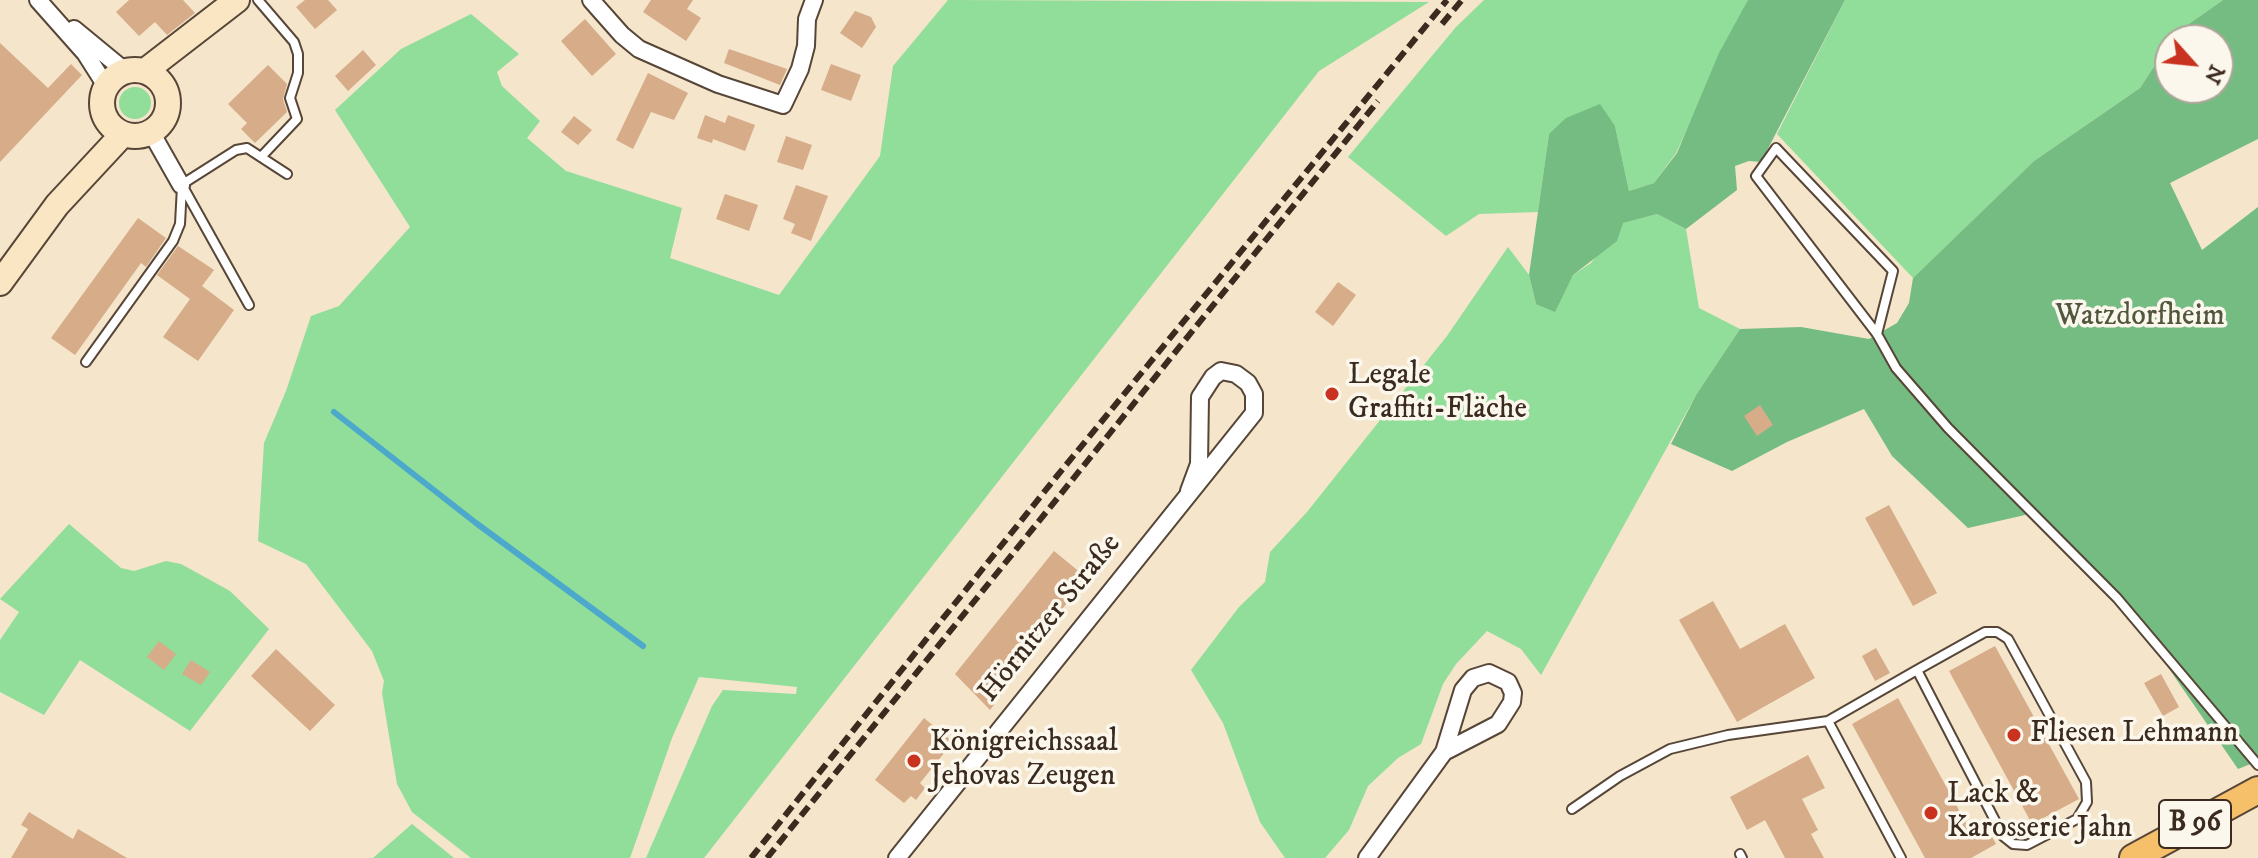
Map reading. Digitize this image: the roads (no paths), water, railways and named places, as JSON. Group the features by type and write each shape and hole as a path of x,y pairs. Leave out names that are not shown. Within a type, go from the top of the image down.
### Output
{"main road":[{"path":"164,87 168,101 166,116 151,132 137,137 114,127 102,99 126,76 223,9"},
{"path":"164,87 223,9"},
{"path":"126,76 164,87"},
{"path":"0,283 114,127"},
{"name":"B 96","path":"2133,858 2258,790"}],"street":[{"path":"591,0 639,49 718,84 783,105 800,69 807,19 814,0"},
{"path":"41,4 126,76"},
{"path":"41,4 85,53 126,76"},
{"path":"151,132 181,185"},
{"name":"Hörnitzer Straße","path":"897,858 1254,413 1254,394 1248,383 1236,374 1221,371 1213,377 1200,397 1199,464 1189,491"},
{"path":"1367,858 1444,752 1463,690 1473,678 1489,673 1508,682 1513,693 1512,702 1498,724 1444,752"}],"lane":[{"path":"258,0 294,42 298,54 298,73 290,98 297,119 261,157"},
{"path":"181,185 236,150 247,148 287,174"},
{"path":"1877,334 1893,271 1776,148 1756,176 1877,334 1896,368 1948,428 2117,598 2258,765"},
{"path":"181,185 249,305"},
{"path":"86,362 173,241 180,224 181,185"},
{"path":"1572,809 1620,776 1670,749 1728,735 1828,721 1917,670 1985,632 1997,632 2008,639 2086,782 2087,802 2077,819 2027,845 2013,844 2003,836 1917,670"},
{"path":"1828,721 1901,858"}],"waterway":[{"path":"334,412 476,523 643,646"}],"railway":[{"path":"751,858 1057,476 1447,0"},
{"path":"1442,24 1462,0"},
{"path":"767,858 1378,101"}],"place":[{"name":"Legale Graffiti-Fläche","path":"1332,394"},
{"name":"Fliesen Lehmann","path":"2014,735"},
{"name":"Königreichssaal Jehovas Zeugen","path":"914,761"},
{"name":"Lack & Karosserie Jahn","path":"1931,813"}],"park label":[{"name":"Watzdorfheim","path":"2140,318"}]}
